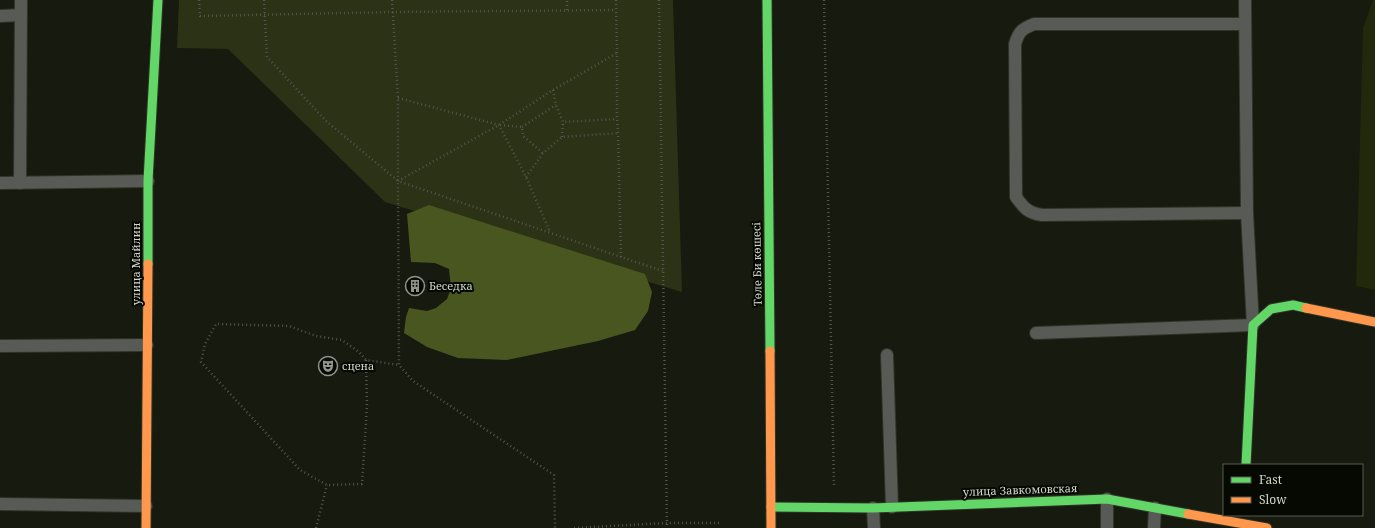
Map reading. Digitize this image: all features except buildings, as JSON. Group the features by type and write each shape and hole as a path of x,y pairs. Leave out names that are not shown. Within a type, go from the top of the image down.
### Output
{"street":[{"name":"улица Майлин","path":"146,528 148,181 158,0"},
{"name":"Төле Би көшесі","path":"767,0 771,528"},
{"path":"1246,464 1253,325 1271,309 1294,305 1375,322"},
{"name":"улица Завкомовская","path":"771,507 873,508 1107,499 1240,525 1267,528"}],"lane":[{"path":"20,183 22,0"},
{"path":"1036,333 1253,325 1247,213 1245,0"},
{"path":"0,16 21,15"},
{"path":"1245,24 1034,24 1024,29 1018,35 1016,44 1016,197 1023,207 1032,213 1042,215 1247,213"},
{"path":"0,183 148,181"},
{"path":"0,346 147,345"},
{"path":"887,355 892,507"},
{"path":"1107,499 1107,528"},
{"path":"0,504 146,506"},
{"path":"873,508 874,528"},
{"path":"1154,528 1155,508"}],"path":[{"path":"199,0 200,16 392,12 616,10"},
{"path":"264,0 266,57 326,121 398,181 663,271"},
{"path":"392,0 398,98 399,365"},
{"path":"567,0 567,10"},
{"path":"616,0 617,119 621,256"},
{"path":"659,0 667,528"},
{"path":"824,0 835,508"},
{"path":"398,181 499,125 553,90 617,53"},
{"path":"553,90 556,105 563,122 562,137"},
{"path":"398,98 499,125 522,127 556,105"},
{"path":"563,122 617,119"},
{"path":"499,125 526,178 550,232"},
{"path":"522,127 523,136 543,153"},
{"path":"526,178 543,153 562,137 618,133"},
{"path":"216,324 289,326 316,336 342,340 359,352 366,360 367,406 362,484 327,485 300,470 201,362 205,344 216,324"},
{"path":"366,360 399,365 413,381 554,475 555,528"},
{"path":"316,528 327,485"},
{"path":"574,528 666,523 721,523"}],"shaded area":[{"path":"179,0 673,0 682,292 385,202 228,49 177,48"},
{"path":"1373,0 1375,0 1375,290 1356,286 1363,28"},
{"path":"429,205 645,274 652,292 648,311 635,330 598,341 507,360 458,358 427,347 404,333 409,308 427,311 436,308 447,299 451,288 449,269 435,263 411,262 407,214"}],"traffic: fast":[{"path":"148,264 148,181 158,0"},
{"path":"767,0 770,351"},
{"path":"1246,464 1253,325 1271,309 1293,305 1306,308"},
{"path":"771,507 873,508 1107,499 1188,514"}],"traffic: slow":[{"path":"146,528 148,264"},
{"path":"1306,308 1375,322"},
{"path":"770,351 771,528"},
{"path":"1188,514 1267,528"}],"place":[{"name":"Беседка","path":"415,286"},
{"name":"сцена","path":"328,366"}]}
